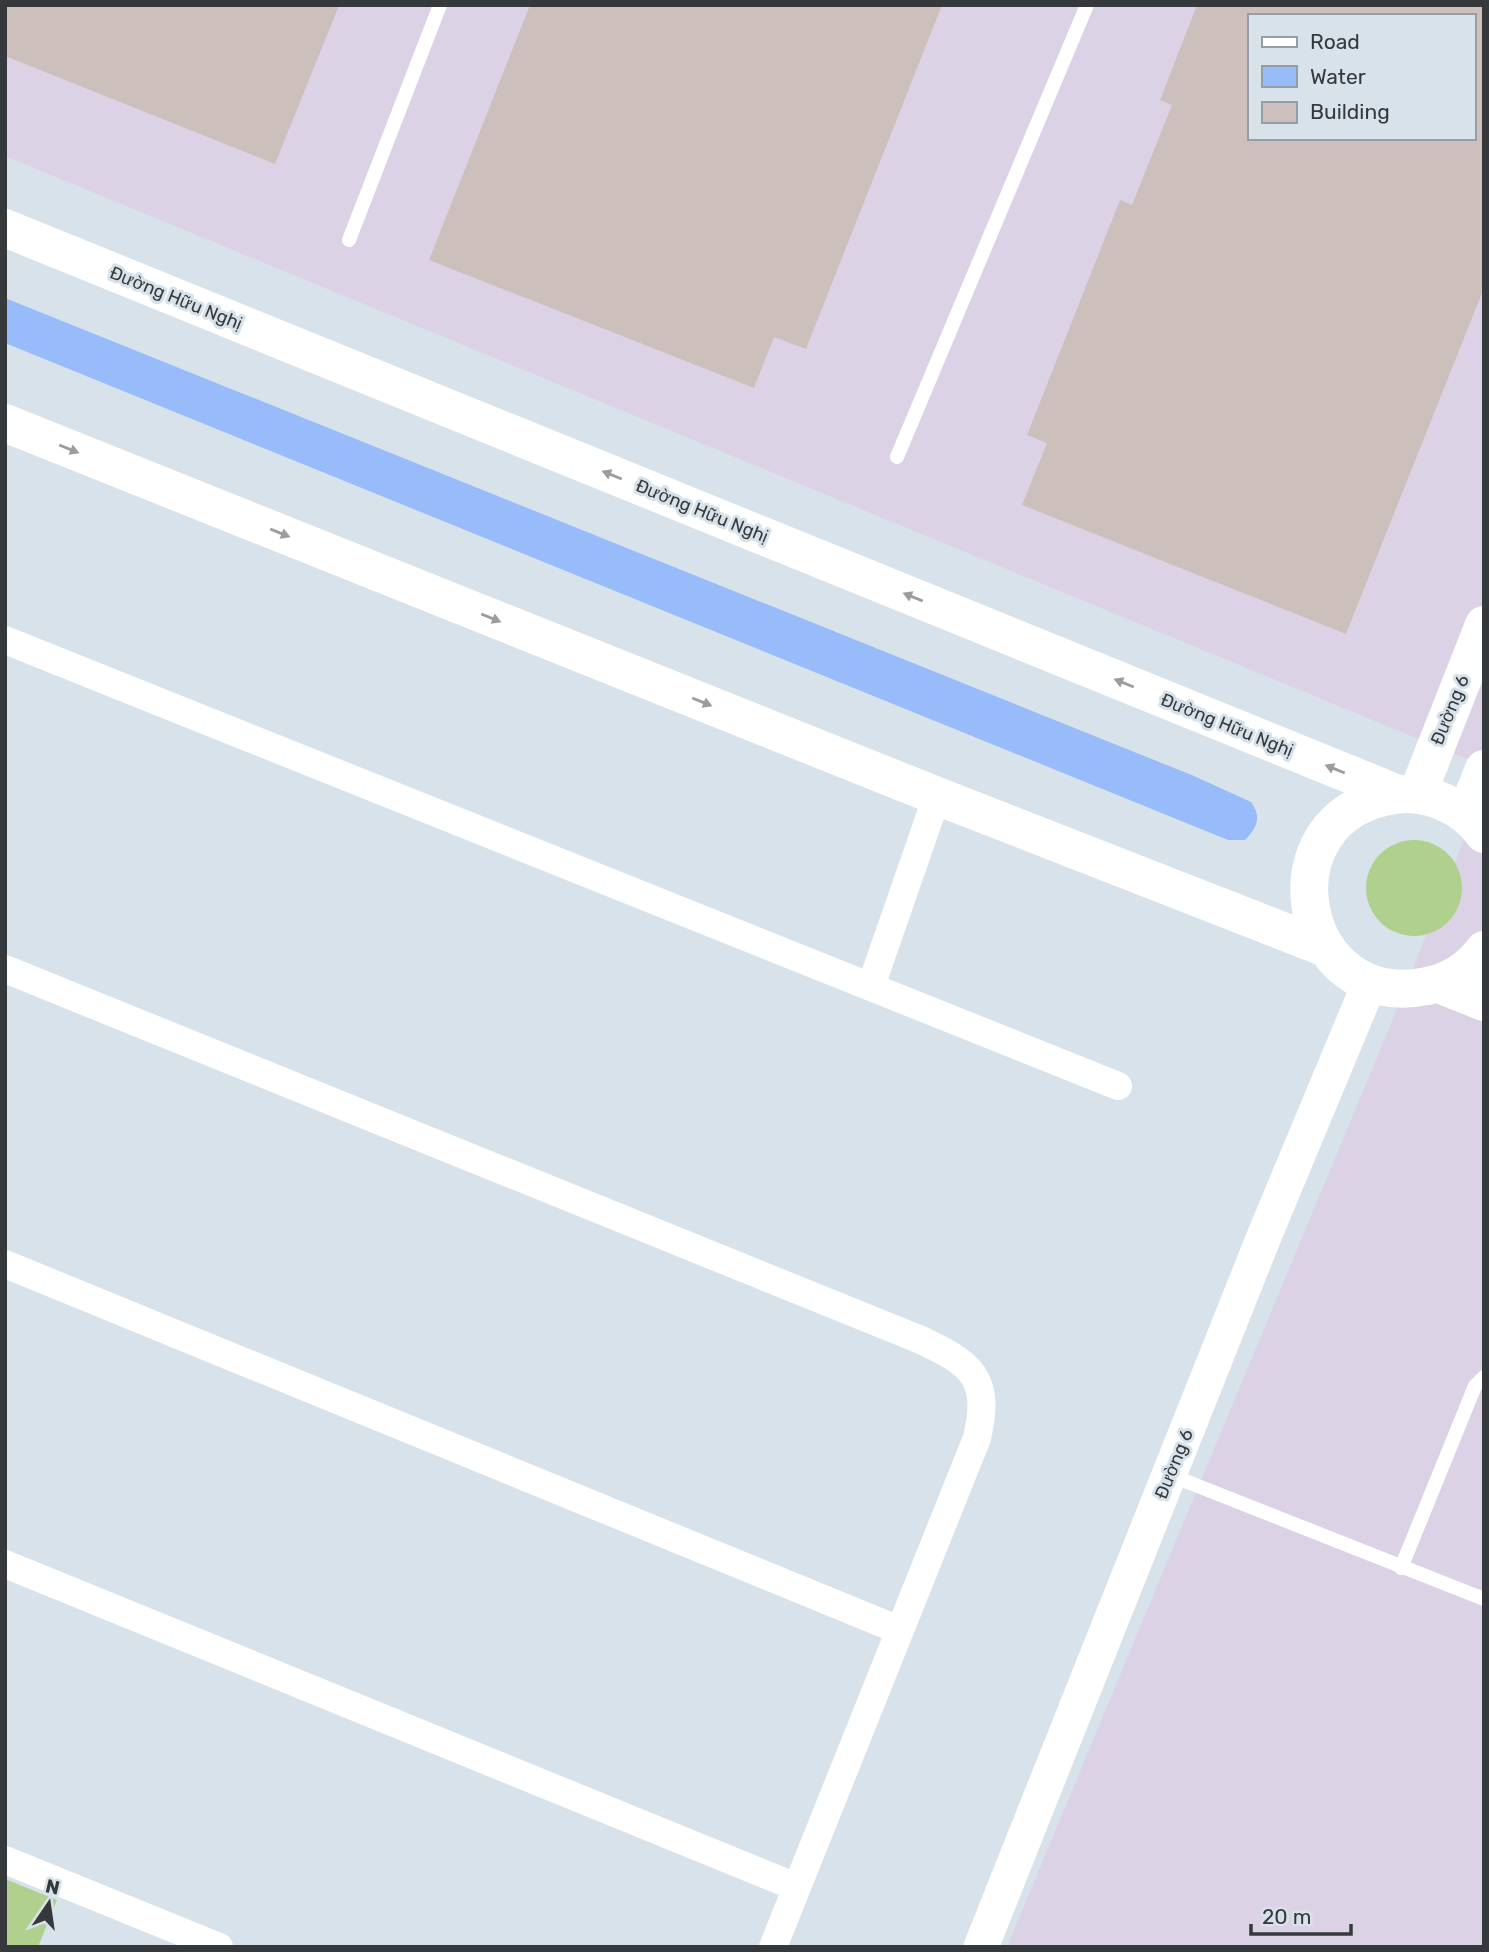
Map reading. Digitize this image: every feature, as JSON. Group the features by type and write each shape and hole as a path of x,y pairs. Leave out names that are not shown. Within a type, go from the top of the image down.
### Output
{"main road":[{"name":"Đường Hữu Nghị","path":"5,228 1407,794 1442,801 1475,824"},
{"path":"5,423 937,796 1326,948"},
{"name":"Đường 6","path":"1407,794 1484,625"},
{"path":"1475,824 1484,769"},
{"path":"1407,794 1373,799 1350,811 1330,828 1316,850 1308,874 1308,901 1313,926 1338,963 1353,974 1392,989 1416,989 1439,984 1461,973 1484,950"},
{"path":"1439,984 1484,1002"}],"street":[{"path":"5,640 1118,1086"},
{"path":"871,986 937,796"},
{"path":"5,969 921,1340 958,1358 976,1378 982,1400 982,1420 961,1482 773,1947"},
{"name":"Đường 6","path":"981,1947 1265,1234 1370,982"},
{"path":"5,1264 899,1630"},
{"path":"5,1564 796,1887"},
{"path":"5,1860 219,1947"}],"lane":[{"path":"349,240 440,5"},
{"path":"897,457 1087,5"},
{"path":"1401,1567 1475,1387 1484,1377"},
{"path":"1170,1475 1484,1599"}],"shaded area":[{"path":"5,5 1484,5 1484,766 5,156"},
{"path":"1484,789 1484,1947 1007,1947 1390,1026"}],"green space":[{"path":"1414,840 1433,843 1448,854 1459,869 1462,888 1459,907 1448,922 1433,933 1414,936 1395,933 1380,922 1369,907 1366,888 1369,869 1380,854 1395,843"},
{"path":"5,1879 57,1900 38,1947 5,1947"}],"water":[{"path":"5,298 1194,776 1251,802 1257,817 1255,827 1245,840 1228,840 5,343"}],"building":[{"path":"5,5 335,5 338,8 275,164 5,56"},
{"path":"530,5 942,5 806,349 774,337 754,388 429,260"},
{"path":"1197,5 1484,5 1484,288 1346,634 1022,505 1047,443 1027,435 1120,200 1132,205 1172,105 1160,100"}]}
